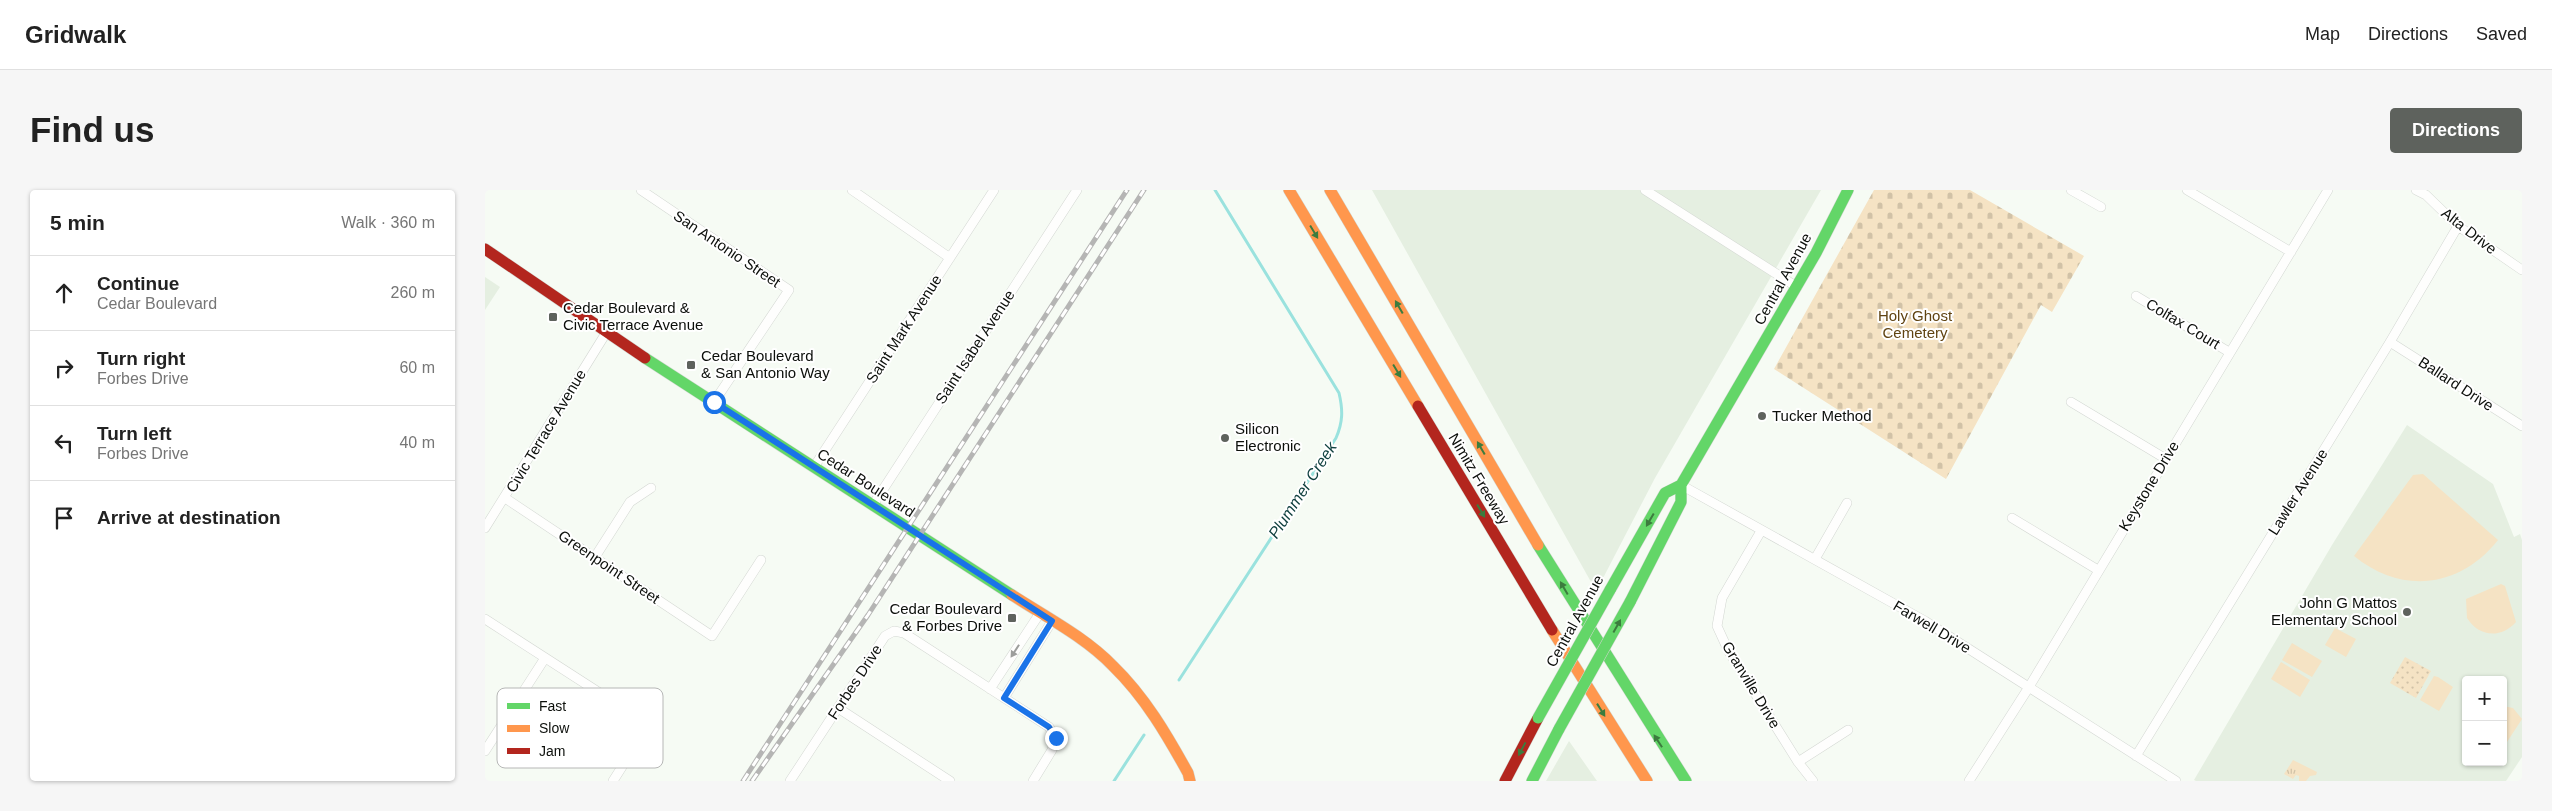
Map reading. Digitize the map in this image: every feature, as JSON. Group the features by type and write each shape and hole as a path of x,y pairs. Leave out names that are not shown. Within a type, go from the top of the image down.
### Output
{"main road":[{"name":"Nimitz Freeway","path":"1289,190 1585,685 1647,781"},
{"name":"Nimitz Freeway","path":"1330,190 1571,599 1686,781"},
{"name":"Central Avenue","path":"1532,781 1630,602 1681,502 1681,485 1797,287 1848,190"},
{"name":"Cedar Boulevard","path":"485,249 606,333 1040,613 1113,665 1158,719 1188,773 1190,781"},
{"name":"Central Avenue","path":"1505,781 1538,718 1665,493 1681,485"}],"street":[{"name":"San Antonio Street","path":"641,190 789,290 714,402"},
{"name":"Saint Mark Avenue","path":"814,467 994,190"},
{"name":"Saint Isabel Avenue","path":"873,505 1077,190"},
{"path":"1645,190 1797,287"},
{"path":"2071,190 2101,207"},
{"path":"2187,190 2291,252"},
{"name":"Keystone Drive","path":"1969,781 2029,687 2328,190"},
{"name":"Alta Drive","path":"2416,190 2425,195 2458,226 2522,270"},
{"path":"854,191 950,258"},
{"name":"Lawler Avenue","path":"2136,756 2390,342 2458,226"},
{"name":"Colfax Court","path":"2136,296 2229,352"},
{"name":"Civic Terrace Avenue","path":"485,528 606,333"},
{"name":"Ballard Drive","path":"2390,342 2522,426"},
{"path":"2071,402 2166,459"},
{"name":"Farwell Drive","path":"1681,485 1761,531 1815,558 1925,622 2176,781"},
{"path":"595,557 630,502 651,488"},
{"name":"Greenpoint Street","path":"505,498 712,636 761,560"},
{"path":"1815,558 1847,503"},
{"path":"2011,518 2098,570"},
{"name":"Granville Drive","path":"1761,531 1723,598 1717,626 1727,650 1798,762 1813,781"},
{"path":"990,689 1040,613"},
{"path":"485,619 591,688"},
{"path":"1004,698 1052,621"},
{"name":"Forbes Drive","path":"790,781 885,636 894,631 904,633 1049,727 1056,738 1052,750 1033,781"},
{"path":"526,688 545,658"},
{"path":"838,708 950,781"},
{"path":"1798,762 1848,730"},
{"path":"485,751 497,732"},
{"path":"613,781 621,768"}],"shaded area":[{"path":"1372,190 1821,190 1655,478 1601,582 1591,582"},
{"path":"485,277 500,287 485,310"},
{"name":"John G Mattos Elementary School","path":"2407,425 2493,484 2514,537 2520,534 2522,540 2522,757 2506,781 2194,780 2332,545"},
{"path":"1569,741 1597,781 1546,781"}],"green space":[{"name":"Holy Ghost Cemetery","path":"1874,190 1970,190 2084,256 2052,312 2041,305 1946,479 1774,369"},
{"path":"2423,474 2498,540 2483,556 2466,568 2448,576 2430,581 2411,581 2391,577 2372,568 2354,556 2413,475"},
{"path":"2501,584 2505,586 2516,622 2504,631 2490,634 2478,629 2467,618 2466,599"},
{"path":"2335,628 2356,639 2346,657 2325,645"},
{"path":"2292,643 2322,661 2312,677 2282,660"},
{"path":"2405,657 2431,671 2416,698 2390,683"},
{"path":"2281,662 2310,680 2300,697 2271,679"},
{"path":"2434,676 2453,687 2439,711 2420,700"},
{"path":"2507,707 2513,708 2522,719 2507,742"},
{"path":"2293,760 2317,772 2316,775 2310,776 2306,781 2299,781 2299,776 2296,775 2293,779 2284,774"}],"waterway":[{"name":"Plummer Creek","path":"1179,680 1336,438 1342,416 1339,393 1215,190"},
{"name":"Plummer Creek","path":"1114,781 1144,735"}],"railway":[{"path":"743,781 1127,190"},
{"path":"752,781 868,615 1144,190"}],"traffic: fast":[{"path":"1630,602 1681,502 1681,485 1816,253 1848,190"},
{"path":"645,358 1012,595"},
{"path":"1610,590 1665,493 1681,485"},
{"path":"1538,545 1686,781"},
{"path":"1538,718 1610,590"},
{"path":"1559,729 1630,602"},
{"path":"1532,781 1559,729"}],"traffic: slow":[{"path":"1289,190 1418,406"},
{"path":"1330,190 1538,545"},
{"path":"1012,595 1090,646 1125,678 1145,703 1163,731 1188,773 1190,781"},
{"path":"1552,630 1647,781"}],"traffic: jam":[{"path":"485,249 645,358"},
{"path":"1418,406 1552,630"},
{"path":"1505,781 1538,718"}],"place":[{"name":"Cedar Boulevard & Civic Terrace Avenue","path":"553,317"},
{"name":"Cedar Boulevard & San Antonio Way","path":"691,365"},
{"name":"Tucker Method","path":"1762,416"},
{"name":"Silicon Electronic","path":"1225,438"},
{"name":"John G Mattos Elementary School","path":"2407,612"},
{"name":"Cedar Boulevard & Forbes Drive","path":"1012,618"}],"route":[{"path":"714,402 1052,621 1004,698 1049,727 1056,738"}]}
